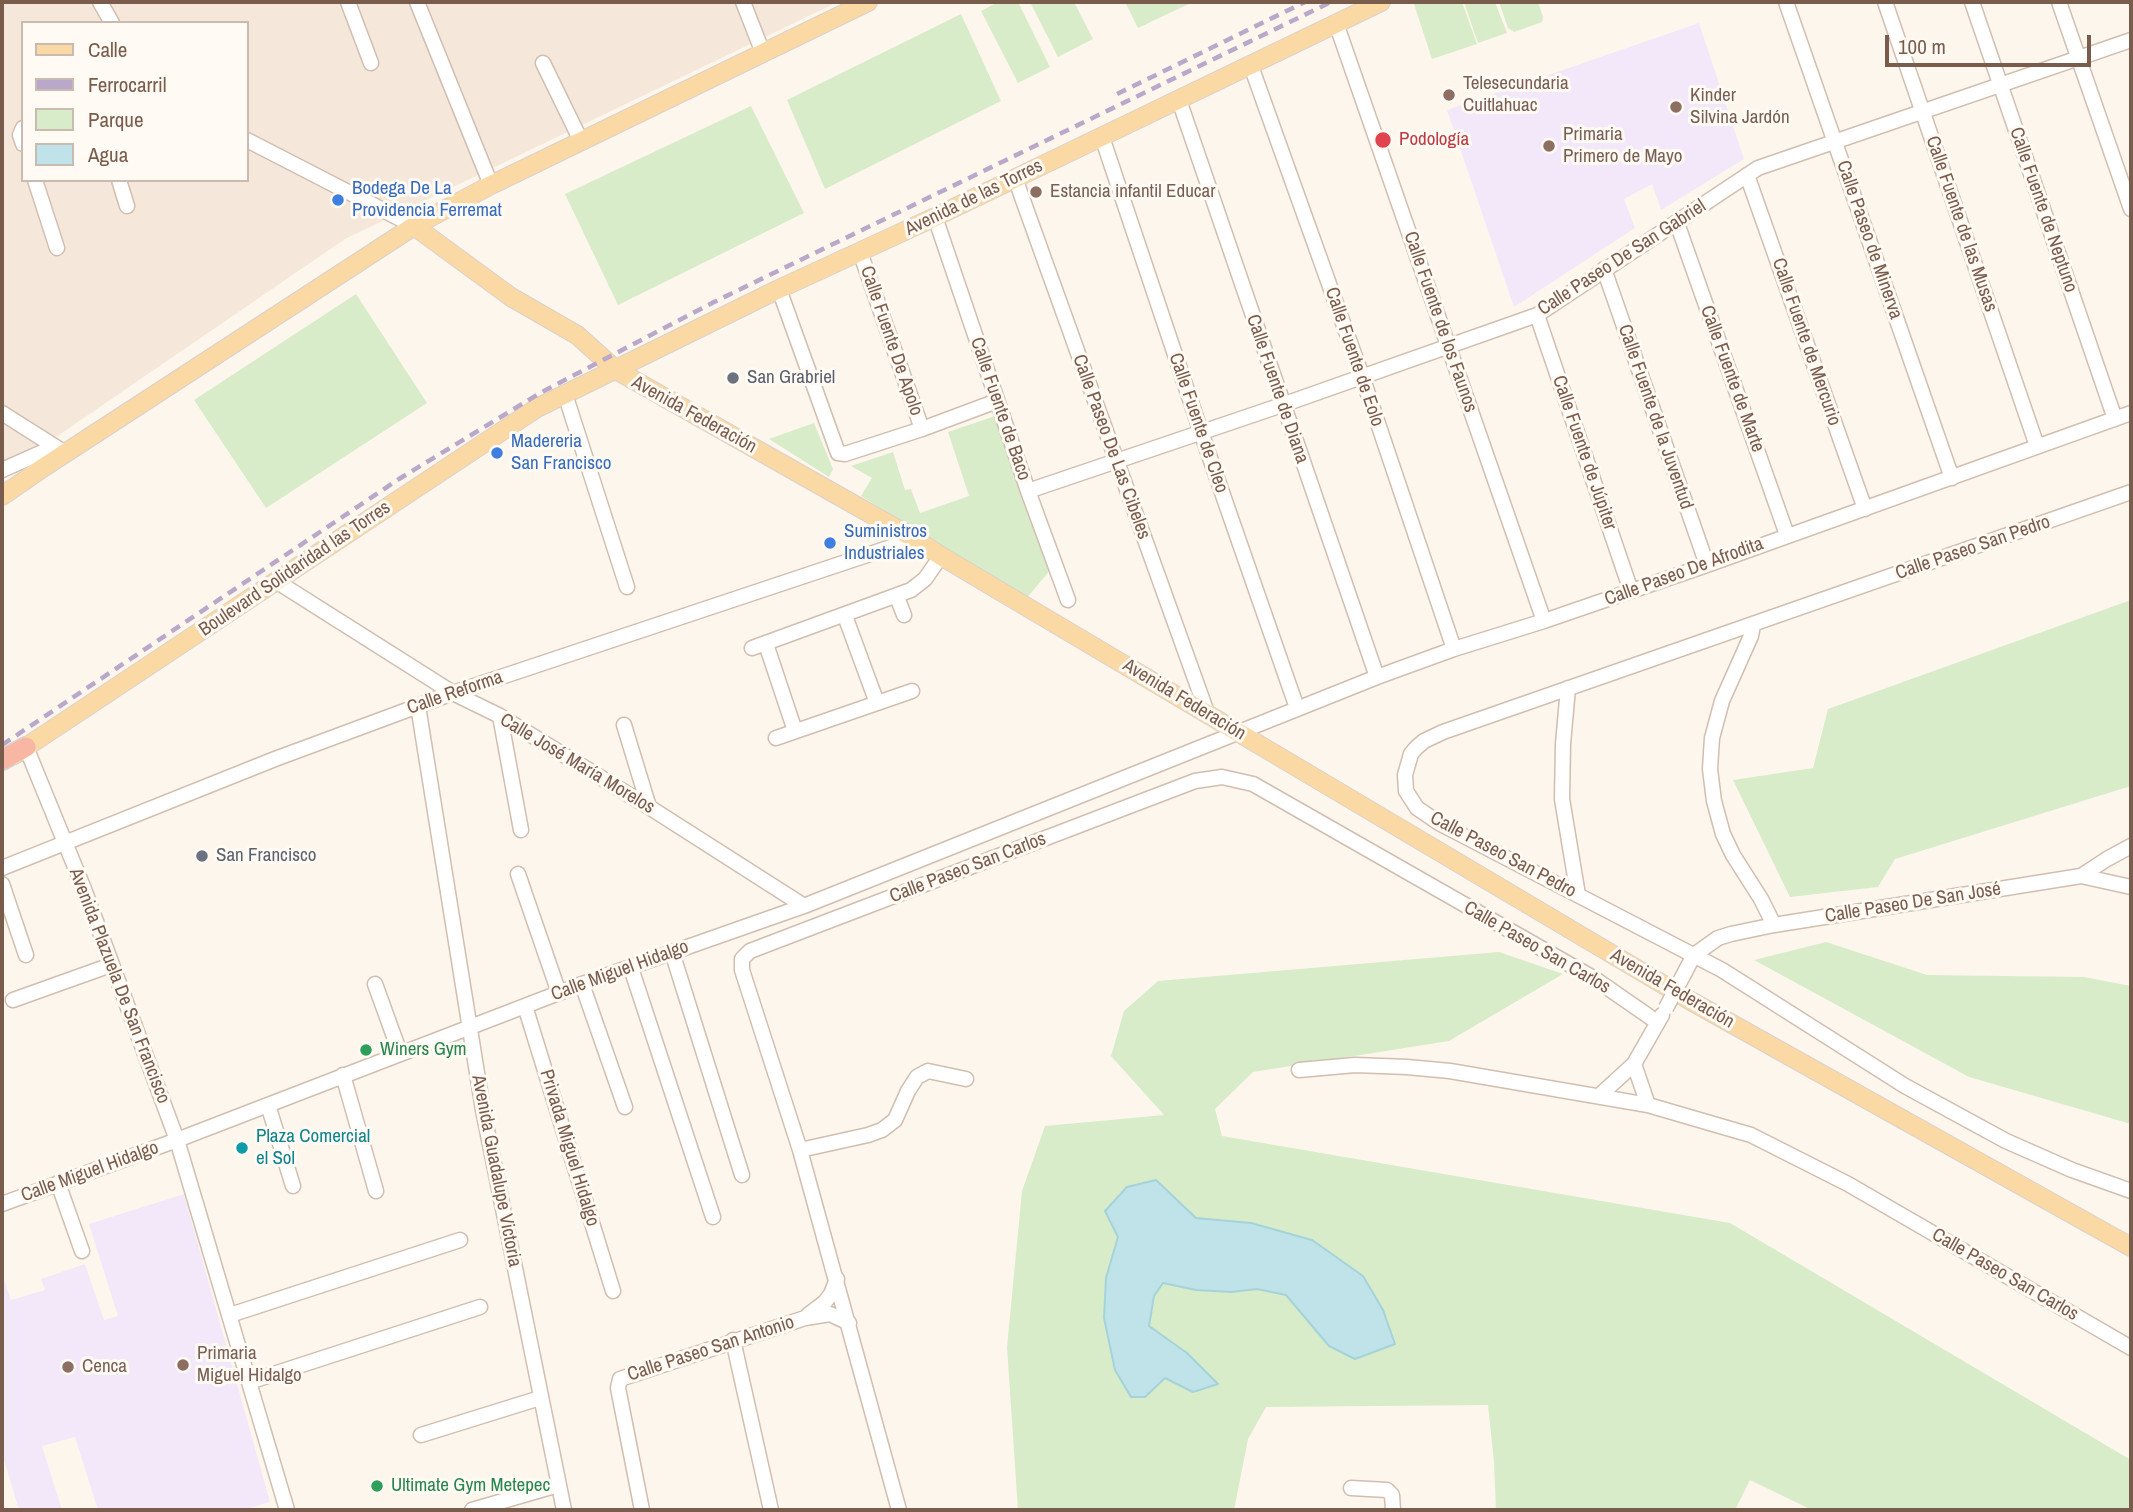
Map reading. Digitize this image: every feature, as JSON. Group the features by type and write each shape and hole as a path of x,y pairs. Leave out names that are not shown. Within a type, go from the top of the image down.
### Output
{"highway":[{"name":"Boulevard Solidaridad las Torres","path":"2,762 26,747"}],"main road":[{"path":"2,496 60,450 414,226 491,185 868,2"},
{"name":"Avenida de las Torres","path":"565,394 1381,2"},
{"name":"Avenida Federación","path":"414,226 511,297 577,335 616,370 915,539 1691,1001 2131,1247"},
{"name":"Boulevard Solidaridad las Torres","path":"26,747 537,408 565,394"}],"street":[{"path":"100,2 111,21"},
{"path":"348,2 371,63"},
{"path":"416,2 491,185"},
{"path":"743,2 763,53"},
{"name":"Calle Paseo de Minerva","path":"1786,2 1952,478"},
{"name":"Calle Fuente de las Musas","path":"1885,2 2037,446"},
{"name":"Calle Fuente de Neptuno","path":"1972,2 2115,419"},
{"path":"2059,2 2131,209"},
{"name":"Calle Fuente de los Faunos","path":"1336,23 1544,621"},
{"name":"Calle Paseo De San Gabriel","path":"1028,491 1537,315 1758,168 2131,40"},
{"path":"543,63 581,141"},
{"name":"Calle Fuente de Eolo","path":"1251,66 1362,376 1454,649"},
{"name":"Calle Fuente de Diana","path":"1179,100 1377,677"},
{"name":"Calle Fuente de Cleo","path":"1102,137 1297,708"},
{"name":"Avenida Federación","path":"248,141 414,226"},
{"name":"Calle Fuente de Mercurio","path":"1747,175 1865,509"},
{"name":"Calle Paseo De Las Cibeles","path":"1015,178 1208,715"},
{"path":"36,182 57,248"},
{"path":"120,182 127,205"},
{"name":"Calle Fuente de Baco","path":"935,218 1068,600"},
{"name":"Calle Fuente de Marte","path":"1677,223 1787,535"},
{"name":"Calle Fuente De Apolo","path":"860,252 922,429"},
{"name":"Calle Fuente de la Juventud","path":"1604,269 1707,565"},
{"path":"779,289 838,453 845,454 922,429 997,401"},
{"name":"Calle Fuente de Júpiter","path":"1537,315 1631,591"},
{"path":"565,394 627,587"},
{"path":"2,413 60,450"},
{"name":"Calle Paseo De Afrodita","path":"1236,732 1454,649 1707,565 2131,413"},
{"path":"2,470 60,450"},
{"name":"Calle Paseo San Pedro","path":"2131,492 1431,737 1411,754 1405,775 1406,791 1417,808 1439,822 1694,955 1905,1086 2006,1141 2072,1170 2131,1191"},
{"name":"Calle Reforma","path":"2,868 275,759 453,693 915,539"},
{"path":"794,732 759,646 897,597 920,586 941,556"},
{"name":"Calle José María Morelos","path":"276,581 453,693 500,716 649,807 804,906"},
{"path":"897,597 904,615"},
{"path":"845,616 877,703"},
{"path":"1753,625 1751,636 1722,701 1712,738 1710,769 1714,801 1723,834 1774,925"},
{"path":"1568,688 1562,799 1578,895"},
{"path":"776,738 912,691"},
{"name":"Avenida Guadalupe Victoria","path":"418,706 483,1110 564,1510"},
{"path":"500,716 521,830"},
{"path":"624,725 649,807"},
{"name":"Calle Miguel Hidalgo","path":"2,1204 177,1140 582,984 804,906 1236,732"},
{"name":"Avenida Plazuela De San Francisco","path":"26,747 66,844 177,1140 287,1510"},
{"name":"Calle Paseo San Carlos","path":"899,1510 800,1150 742,970 742,959 750,951 1169,791 1222,777 1253,784 1595,979 1657,1023"},
{"name":"Calle Paseo De San José","path":"1694,955 1718,938 1774,925 2081,876 2131,846"},
{"path":"518,874 559,993"},
{"path":"2081,876 2131,887"},
{"path":"2,884 26,955"},
{"path":"672,952 742,1175"},
{"path":"1599,1096 1634,1065 1694,955"},
{"path":"13,1000 111,965"},
{"path":"631,968 713,1217"},
{"path":"375,984 400,1053"},
{"path":"582,984 625,1107"},
{"name":"Privada Miguel Hidalgo","path":"525,1006 613,1291"},
{"name":"Calle Paseo San Carlos","path":"1299,1070 1355,1065 1450,1071 1648,1105 1751,1135 1860,1191 2131,1348"},
{"path":"1634,1065 1648,1105"},
{"path":"800,1150 882,1130 895,1120 917,1077 928,1071 966,1079"},
{"path":"343,1075 376,1191"},
{"path":"268,1105 293,1186"},
{"path":"58,1183 82,1251"},
{"path":"230,1315 460,1240"},
{"name":"Calle Paseo San Antonio","path":"805,1318 825,1302 837,1279"},
{"path":"249,1382 480,1307"},
{"name":"Calle Paseo San Antonio","path":"642,1510 618,1388 619,1381 626,1376 805,1318 830,1314 849,1323"},
{"path":"733,1340 771,1510"},
{"path":"421,1435 540,1398"},
{"path":"472,1510 558,1485"},
{"path":"1351,1488 1387,1490 1392,1495 1393,1510"}],"shaded area":[{"path":"2,2 838,2 345,239 2,474"},
{"name":"Primaria Primero de Mayo","path":"1699,23 1744,159 1661,210 1652,184 1624,199 1635,228 1514,307 1447,110"},
{"name":"Primaria Miguel Hidalgo","path":"184,1194 270,1502 243,1510 98,1510 75,1437 42,1446 62,1510 19,1510 2,1453 2,1274 11,1300 45,1290 41,1279 85,1264 104,1320 118,1316 89,1224"}],"green space":[{"path":"998,2 1018,2 1050,67 1018,83 981,11"},
{"path":"1030,2 1074,2 1093,39 1058,57"},
{"path":"1125,2 1193,2 1138,28"},
{"path":"1462,2 1477,44 1432,59 1414,4"},
{"path":"1464,2 1495,2 1507,33 1478,43"},
{"path":"1499,2 1538,2 1542,22 1514,32 1508,28"},
{"path":"961,14 1001,101 825,189 787,100"},
{"path":"751,106 804,213 618,305 565,194"},
{"path":"356,294 427,403 266,508 194,400"},
{"path":"995,416 1052,568 1026,599 861,496 872,478 851,466 893,452 905,490 911,489 920,513 969,496 948,432"},
{"path":"814,423 833,469 829,477 769,439"},
{"path":"2131,600 2131,786 1895,859 1878,887 1790,897 1733,780 1813,768 1828,709"},
{"path":"1826,942 1927,975 2084,977 2131,986 2131,1124 1969,1077 1754,960"},
{"path":"1499,952 1563,974 1449,1041 1253,1072 1215,1109 1222,1136 1730,1223 2131,1460 2131,1510 1812,1510 1750,1480 1735,1510 1496,1510 1488,1405 1266,1407 1248,1439 1234,1510 1018,1510 1007,1347 1022,1191 1045,1126 1164,1115 1111,1056 1124,1011 1158,981"}],"water":[{"path":"1156,1180 1196,1218 1251,1223 1312,1240 1363,1276 1383,1310 1395,1344 1355,1359 1329,1346 1286,1295 1257,1289 1231,1292 1196,1290 1163,1283 1154,1296 1149,1326 1187,1353 1218,1384 1193,1392 1165,1378 1145,1397 1131,1397 1115,1370 1104,1318 1106,1278 1118,1237 1105,1211 1127,1187"}],"railway":[{"path":"1117,94 1305,2"},
{"path":"2,745 399,479 540,393 714,302 1331,2"}],"place":[{"name":"Telesecundaria Cuitlahuac","path":"1449,95"},
{"name":"Kinder Silvina Jardón","path":"1676,107"},
{"name":"Podología","path":"1383,140"},
{"name":"Primaria Primero de Mayo","path":"1549,146"},
{"name":"Estancia infantil Educar","path":"1036,192"},
{"name":"Bodega De La Providencia Ferremat","path":"338,200"},
{"name":"San Grabriel","path":"733,378"},
{"name":"Madereria San Francisco","path":"497,453"},
{"name":"Suministros Industriales","path":"830,543"},
{"name":"San Francisco","path":"202,856"},
{"name":"Winers Gym","path":"366,1050"},
{"name":"Plaza Comercial el Sol","path":"242,1148"},
{"name":"Primaria Miguel Hidalgo","path":"183,1365"},
{"name":"Cenca","path":"68,1367"},
{"name":"Ultimate Gym Metepec","path":"377,1486"}]}
